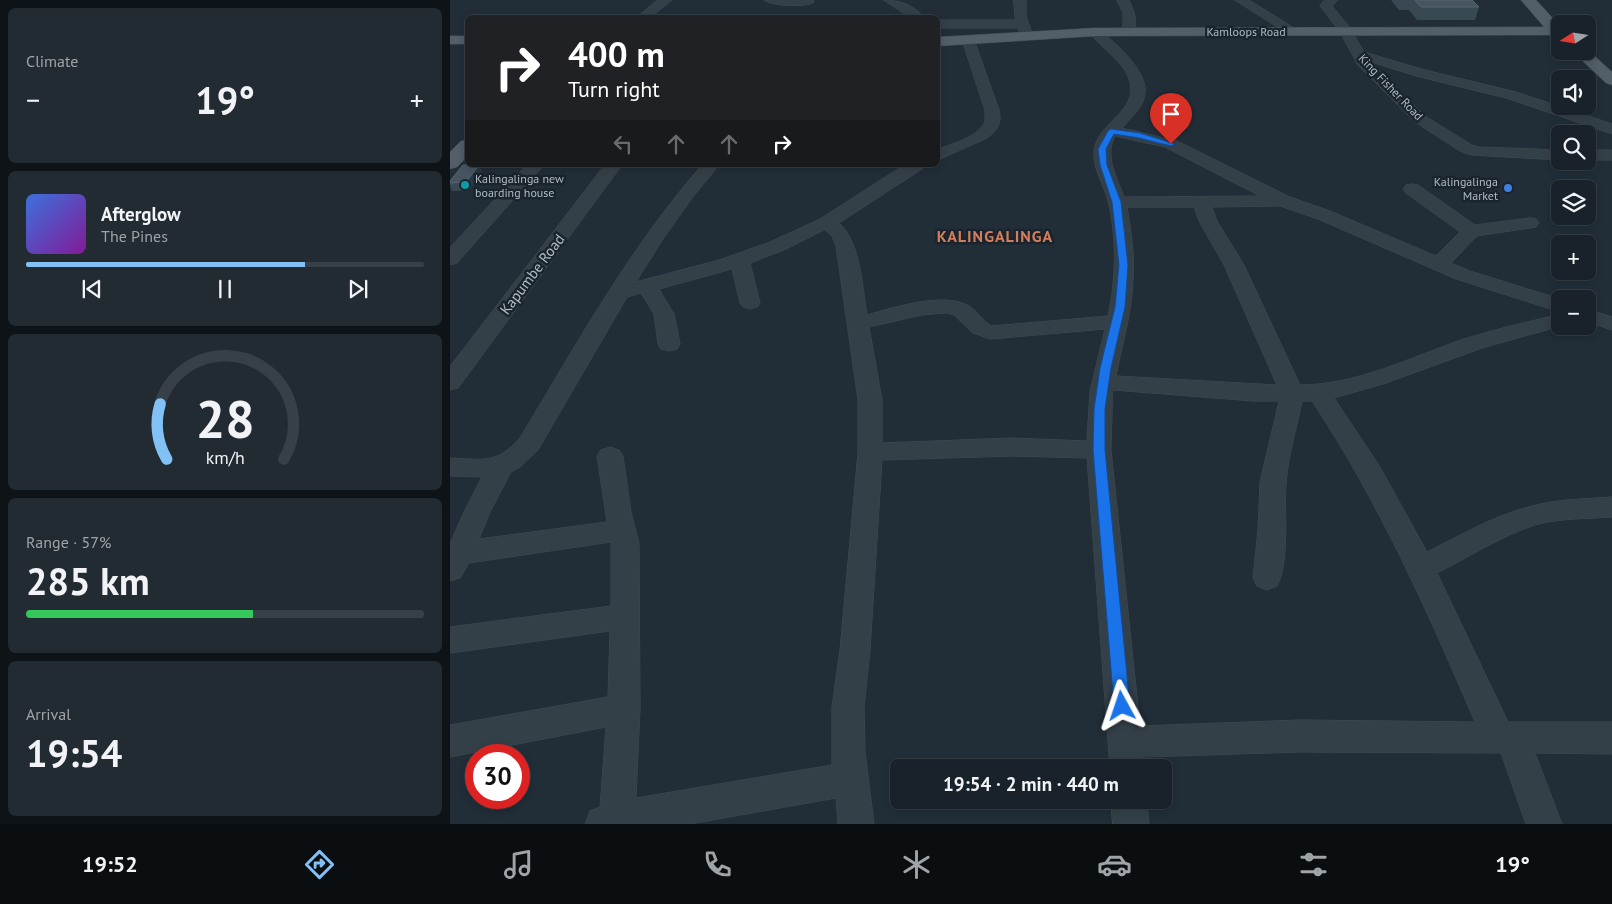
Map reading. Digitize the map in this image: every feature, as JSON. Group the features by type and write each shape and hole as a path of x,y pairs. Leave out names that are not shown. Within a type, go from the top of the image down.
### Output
{"main road":[{"path":"1528,0 1551,25"},
{"name":"Kamloops Road","path":"940,42 968,40 1025,30 1095,32 1346,31 1551,33"},
{"path":"450,40 465,40"},
{"path":"1589,60 1612,80"},
{"path":"450,163 465,147"}],"street":[{"path":"646,15 666,0"},
{"path":"770,0 808,1 805,15"},
{"path":"890,0 915,15"},
{"path":"940,24 1025,30 1019,10 1020,0"},
{"path":"1123,0 1129,13 1129,32"},
{"path":"1241,0 1293,32"},
{"name":"King Fisher Road","path":"1324,2 1346,31 1363,62 1420,119 1471,151 1551,155"},
{"path":"1095,32 1114,50 1132,72 1138,82 1139,91 1137,99 1104,142 1102,156 1116,202 1124,265 1123,288 1099,409 1099,450 1126,755 1300,736 1612,738"},
{"path":"940,154 978,137 990,129 994,120 968,40"},
{"path":"1358,54 1421,73 1511,95 1612,129"},
{"path":"1111,131 1171,144 1284,201 1324,215 1438,264 1551,303"},
{"path":"1596,155 1612,155"},
{"path":"450,259 534,167"},
{"name":"Kapumbe Road","path":"450,383 612,167"},
{"path":"450,467 501,466 519,457 529,444 586,346 654,238 686,194 709,167"},
{"path":"621,292 740,262 781,245 827,222 913,167"},
{"path":"1412,189 1471,231"},
{"path":"1201,201 1208,222 1305,393 1354,446 1443,613 1505,736 1544,824"},
{"path":"1116,202 1284,201"},
{"path":"827,222 840,234 845,246 870,400 870,452 855,650 848,707 848,752 856,824"},
{"path":"1438,264 1471,231 1530,223"},
{"path":"740,262 750,303"},
{"path":"647,286 664,314 669,344"},
{"path":"858,323 937,307 959,309 980,329 990,333 1117,321"},
{"path":"1596,318 1612,324"},
{"path":"1103,382 1254,393 1305,393 1337,390 1378,378 1474,343 1551,322"},
{"path":"1267,578 1272,530 1273,482 1305,393"},
{"path":"870,452 1012,447 1099,450"},
{"path":"610,456 625,543 624,709 619,821 851,779"},
{"path":"455,561 477,512 501,466"},
{"path":"1420,569 1500,528 1531,516 1550,512 1612,507"},
{"path":"455,561 622,530"},
{"path":"450,640 625,617"},
{"path":"450,741 624,709"},
{"path":"1130,809 1131,824"}],"building":[{"path":"1415,0 1472,0 1479,7 1421,7"},
{"path":"463,165 465,167 477,167 466,182 450,183"}],"place":[{"name":"Kalingalinga new boarding house","path":"465,185"},
{"name":"Kalingalinga Market","path":"1508,188"}],"district":[{"name":"KALINGALINGA","path":"995,236"}],"route":[{"path":"1122,706 1099,450 1099,409 1112,338 1120,307 1124,265 1116,202 1104,165 1102,149 1111,131 1171,144"}]}
